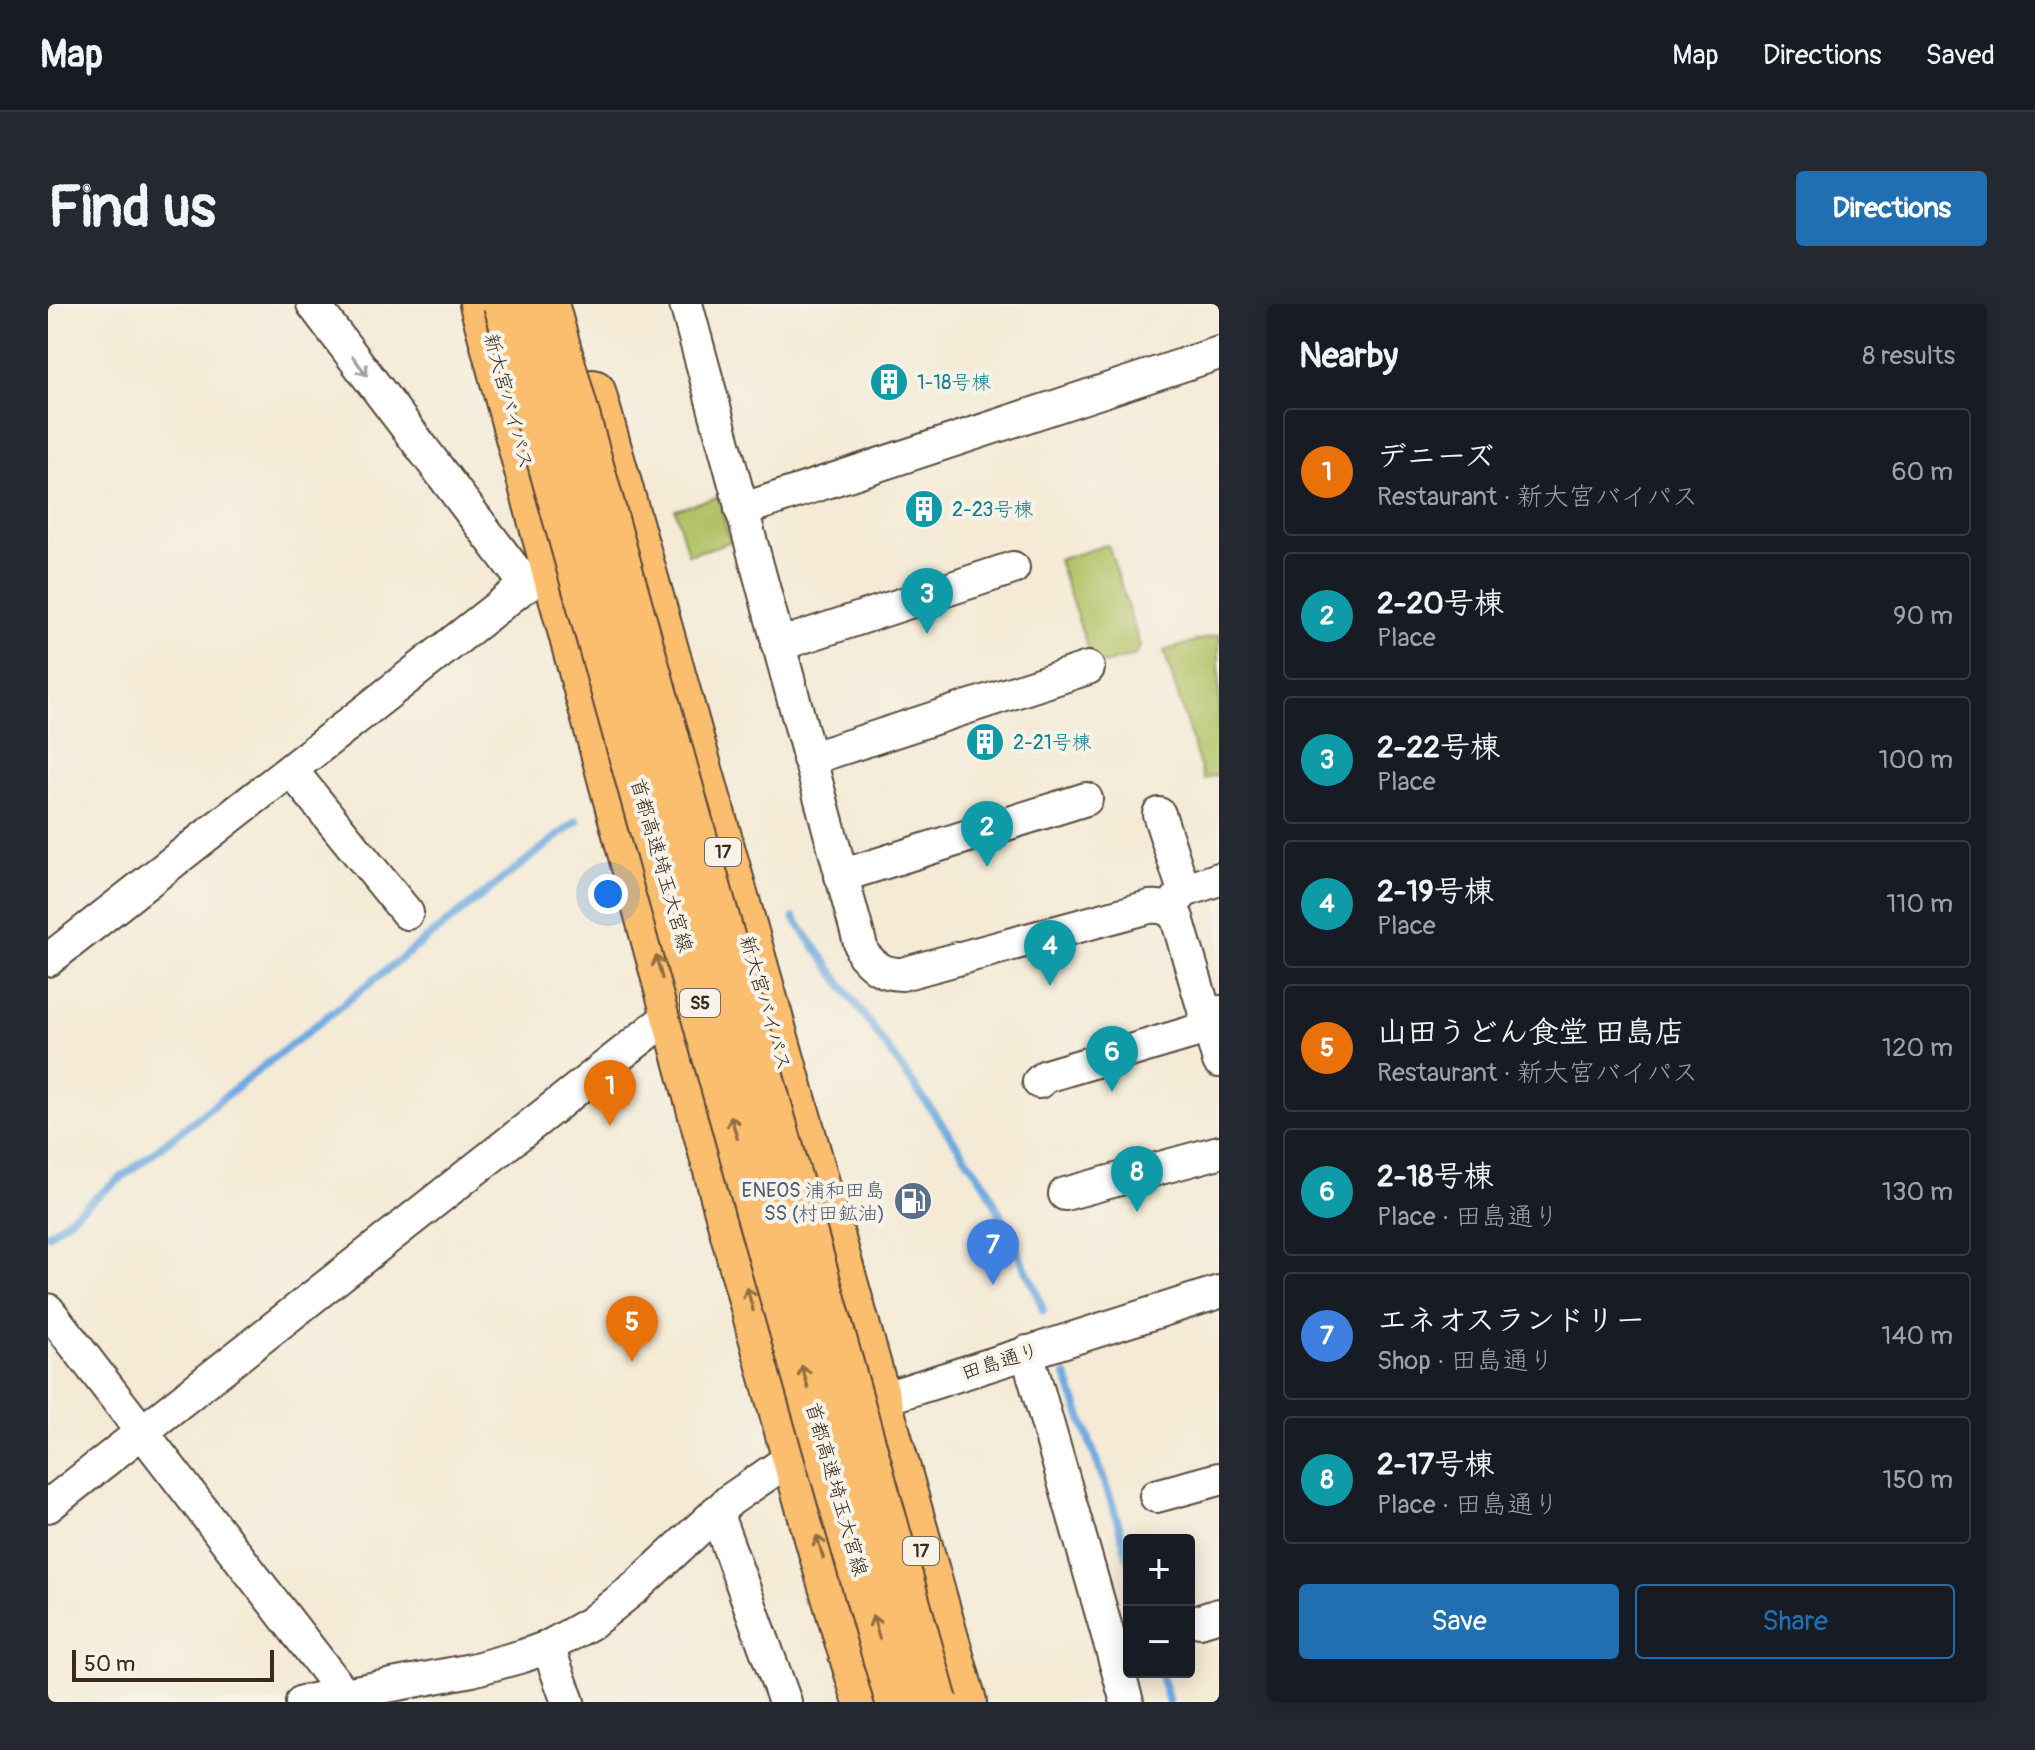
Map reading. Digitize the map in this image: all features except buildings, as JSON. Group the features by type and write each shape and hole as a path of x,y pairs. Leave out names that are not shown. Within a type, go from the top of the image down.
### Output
{"highway":[{"name":"新大宮バイパス","path":"482,304 540,574 672,1014 793,1455 866,1702"},
{"name":"首都高速埼玉大宮線","path":"506,304 752,1192 898,1702"},
{"name":"首都高速埼玉大宮線","path":"546,304 935,1702"},
{"name":"新大宮バイパス","path":"568,304 964,1702"}],"street":[{"path":"48,960 540,574 313,304"},
{"path":"686,304 841,876 863,954 872,965 893,974 911,972 1158,906 1219,879"},
{"path":"741,510 1219,353"},
{"path":"778,645 1013,568"},
{"path":"809,759 1088,668"},
{"path":"291,770 407,913"},
{"path":"841,876 1086,799"},
{"path":"1159,814 1177,918 1213,1016 1219,1061"},
{"path":"48,1506 672,1014"},
{"path":"1039,1082 1046,1076 1198,1030 1213,1016"},
{"path":"1065,1194 1219,1152"},
{"name":"田島通り","path":"302,1702 472,1670 548,1647 591,1623 636,1587 730,1500 879,1400 1219,1292"},
{"path":"48,1310 345,1695"},
{"path":"1027,1352 1127,1702"},
{"path":"1156,1496 1219,1479"},
{"path":"716,1512 785,1702"},
{"path":"548,1647 568,1702"}],"green space":[{"path":"718,497 730,542 688,555 675,509"},
{"path":"1106,545 1140,646 1133,656 1103,664 1091,658 1058,560"},
{"path":"1219,634 1219,774 1204,779 1164,651"}],"waterway":[{"path":"48,1235 577,821"},
{"path":"794,918 987,1187 1043,1310"},
{"path":"1066,1375 1123,1541"},
{"path":"1162,1678 1169,1702"}],"place":[{"name":"1-18号棟","path":"889,382"},
{"name":"2-23号棟","path":"924,509"},
{"name":"2-22号棟","path":"927,634"},
{"name":"2-21号棟","path":"985,742"},
{"name":"2-20号棟","path":"987,867"},
{"name":"2-19号棟","path":"1050,986"},
{"name":"2-18号棟","path":"1112,1092"},
{"name":"デニーズ","path":"610,1126"},
{"name":"ENEOS 浦和田島 SS (村田鉱油)","path":"913,1201"},
{"name":"2-17号棟","path":"1137,1212"},
{"name":"エネオスランドリー","path":"993,1285"},
{"name":"山田うどん食堂 田島店","path":"632,1362"}]}
